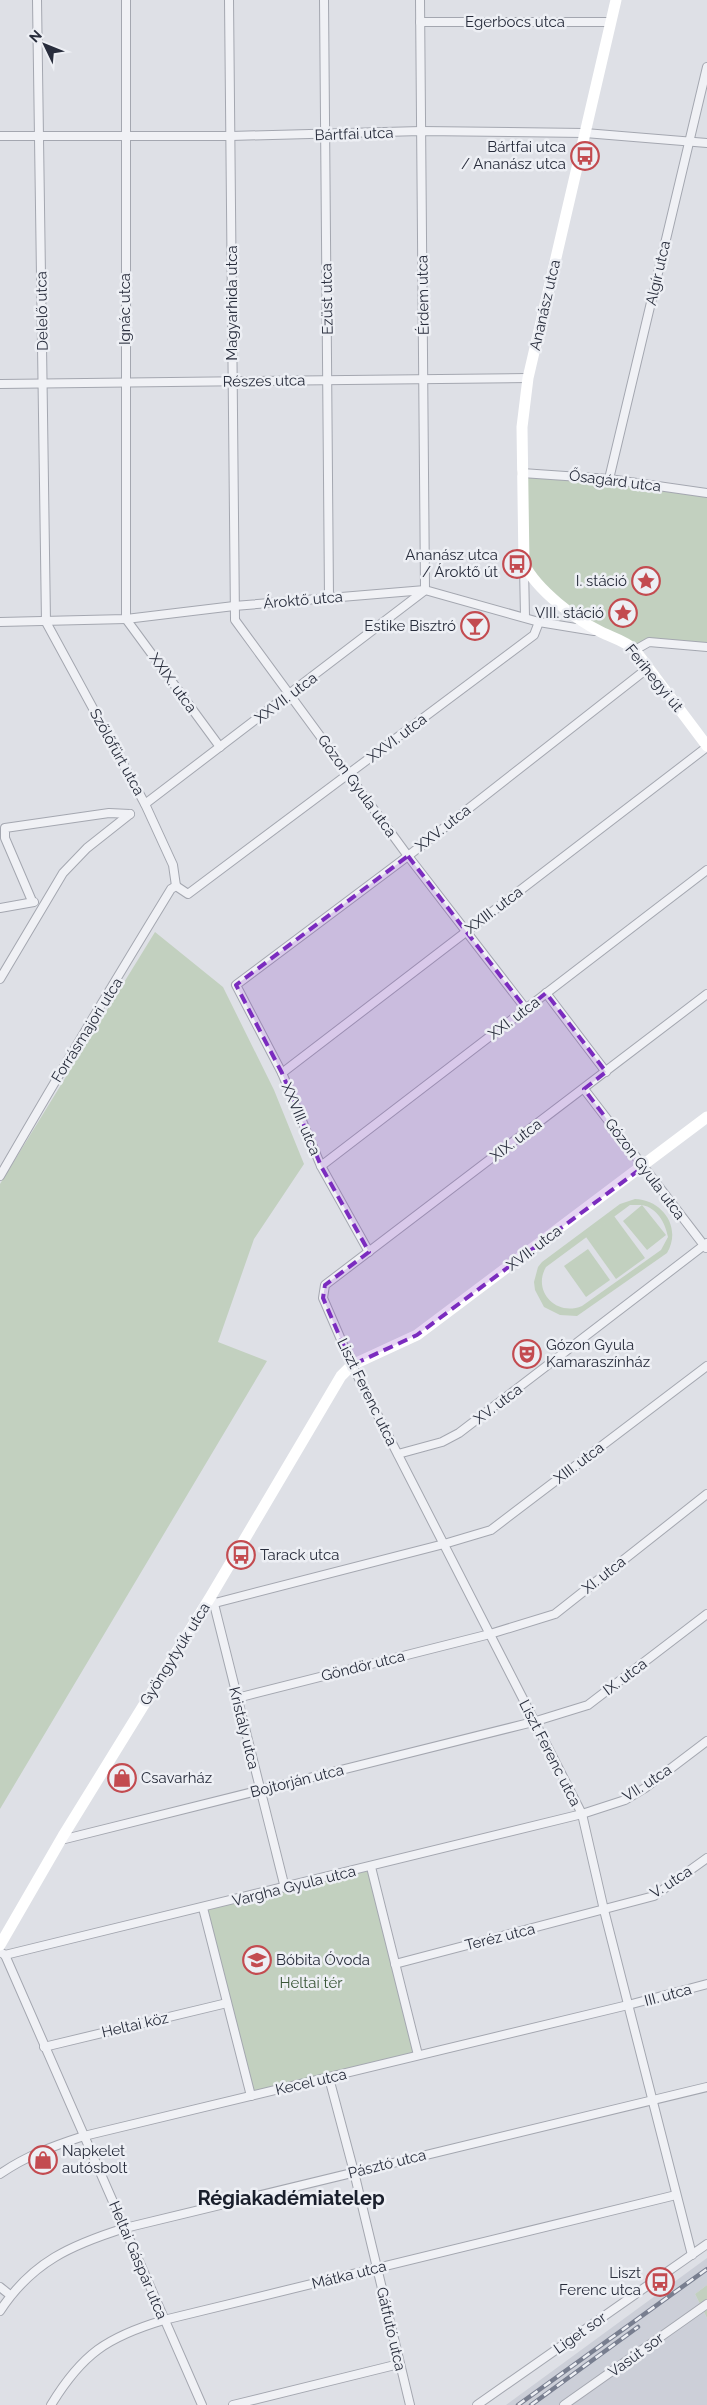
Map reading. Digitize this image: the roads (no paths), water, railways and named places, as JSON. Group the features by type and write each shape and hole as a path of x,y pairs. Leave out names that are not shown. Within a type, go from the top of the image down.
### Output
{"street":[{"name":"Delelő utca","path":"37,0 46,622"},
{"name":"Ignác utca","path":"126,0 126,619"},
{"name":"Magyarhida utca","path":"229,0 234,606"},
{"name":"Ezüst utca","path":"324,0 330,597"},
{"name":"Érdem utca","path":"420,0 425,590"},
{"name":"Ananász utca","path":"525,617 522,427 528,378 616,0"},
{"name":"Egerbocs utca","path":"420,22 610,22"},
{"name":"Algír utca","path":"609,479 707,67"},
{"name":"Bártfai utca","path":"0,136 231,136 421,132 585,133 707,142"},
{"name":"Részes utca","path":"0,384 42,382 125,383 528,378"},
{"name":"Ősagárd utca","path":"522,473 609,479 707,493"},
{"name":"Ferihegyi út","path":"524,564 536,583 579,618 601,632 627,643 707,746"},
{"name":"Ároktő utca","path":"0,622 126,619 234,606 425,590 539,622 601,632"},
{"name":"XXVII. utca","path":"146,804 291,695 425,590"},
{"name":"Gózon Gyula utca","path":"234,606 235,620 408,856 467,930 526,1009"},
{"name":"XXIX. utca","path":"126,619 220,747"},
{"name":"Szőlőfürt utca","path":"46,622 146,804 173,865 176,886"},
{"name":"XXVI. utca","path":"176,886 188,894 534,635 539,622"},
{"path":"634,650 649,642 707,647"},
{"name":"XXV. utca","path":"236,985 408,856 648,668"},
{"name":"XXIII. utca","path":"282,1074 707,746"},
{"path":"0,979 63,873 87,848 130,814 109,813 5,828 5,838 32,901"},
{"name":"XXI. utca","path":"321,1166 707,870"},
{"name":"Forrásmajori utca","path":"0,1176 98,1007 125,968 131,952 171,889 176,886"},
{"path":"0,908 32,901 43,906"},
{"name":"XXVIII. utca","path":"236,985 282,1074 321,1166 369,1252"},
{"path":"546,993 606,1072"},
{"name":"XIX. utca","path":"325,1285 707,994"},
{"name":"Gózon Gyula utca","path":"584,1089 706,1246"},
{"name":"XVII. utca","path":"352,1365 417,1335 707,1118"},
{"name":"XV. utca","path":"398,1454 442,1442 460,1433 706,1246"},
{"name":"Liszt Ferenc utca","path":"325,1285 323,1298 352,1365 533,1722 582,1814 604,1910 692,2255"},
{"name":"Gyöngytyúk utca","path":"2,1951 60,1840 213,1600 341,1376 352,1365"},
{"name":"XIII. utca","path":"444,1544 491,1530 707,1366"},
{"name":"XI. utca","path":"490,1634 555,1614 707,1494"},
{"path":"213,1600 444,1544"},
{"name":"Kristály utca","path":"213,1600 285,1888"},
{"name":"IX. utca","path":"533,1722 588,1705 707,1614"},
{"name":"Göndör utca","path":"237,1698 490,1634"},
{"name":"Bojtorján utca","path":"60,1840 533,1722"},
{"name":"VII. utca","path":"582,1814 625,1800 645,1788 707,1740"},
{"name":"Vargha Gyula utca","path":"2,1951 203,1908 582,1814"},
{"name":"V. utca","path":"604,1910 654,1896 707,1858"},
{"path":"371,1867 418,2055"},
{"path":"203,1908 251,2096"},
{"name":"Teréz utca","path":"395,1964 604,1910"},
{"name":"Heltai Gáspár utca","path":"2,1951 202,2405"},
{"name":"III. utca","path":"628,2005 707,1984"},
{"name":"Heltai köz","path":"44,2047 227,2003"},
{"name":"Kecel utca","path":"0,2174 16,2163 47,2148 84,2136 628,2005"},
{"name":"Gátfutó utca","path":"328,2078 354,2172 410,2405"},
{"name":"Pásztó utca","path":"0,2311 10,2295 28,2277 49,2260 82,2241 125,2228 707,2087"},
{"name":"Mátka utca","path":"51,2405 66,2380 86,2358 108,2342 131,2330 164,2320 676,2195"},
{"name":"Liget sor","path":"477,2405 707,2244"},
{"path":"0,2287 10,2295"},
{"name":"Vasút sor","path":"564,2405 707,2304"},
{"path":"233,2405 399,2364"}],"railway":[{"path":"518,2405 707,2269"},
{"path":"531,2405 638,2327"}],"place":[{"name":"Bártfai utca / Ananász utca","path":"585,156"},
{"name":"Ananász utca / Ároktő út","path":"517,564"},
{"name":"I. stáció","path":"646,581"},
{"name":"VIII. stáció","path":"623,613"},
{"name":"Estike Bisztró","path":"475,626"},
{"name":"Gózon Gyula Kamaraszínház","path":"527,1354"},
{"name":"Tarack utca","path":"241,1555"},
{"name":"Csavarház","path":"122,1778"},
{"name":"Bóbita Óvoda","path":"257,1960"},
{"name":"Napkelet autósbolt","path":"43,2160"},
{"name":"Liszt Ferenc utca","path":"660,2282"}],"district":[{"name":"Régiakadémiatelep","path":"291,2198"}],"park label":[{"name":"Heltai tér","path":"311,1983"}]}
